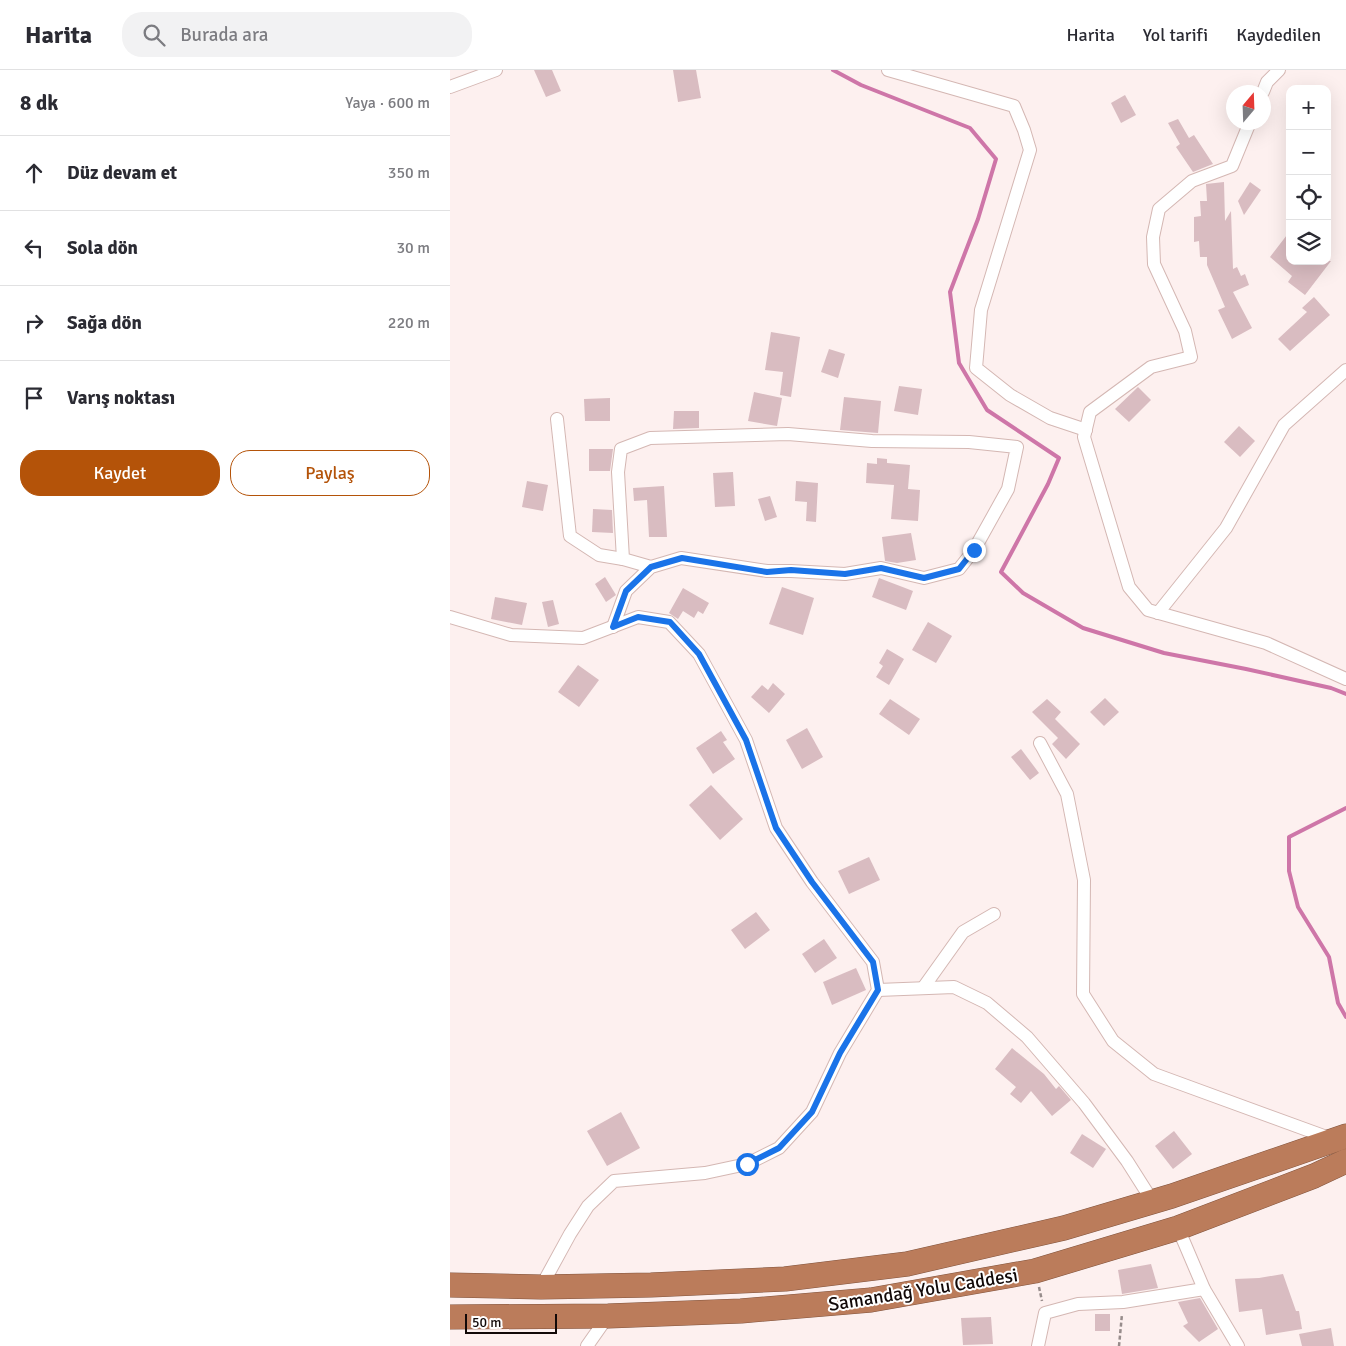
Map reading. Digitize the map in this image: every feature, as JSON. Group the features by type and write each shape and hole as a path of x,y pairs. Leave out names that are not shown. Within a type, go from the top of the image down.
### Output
{"highway":[{"name":"Samandağ Yolu Caddesi","path":"450,1285 541,1287 651,1285 785,1279 907,1264 1064,1228 1152,1202 1340,1138"},
{"name":"Samandağ Yolu Caddesi","path":"450,1317 608,1316 741,1311 871,1300 1035,1271 1178,1228 1314,1176 1346,1161"}],"street":[{"path":"450,87 483,72 496,70"},
{"path":"888,70 1014,106 1030,150 981,310 976,368 1010,395 1050,418 1086,430"},
{"path":"1266,85 1280,70"},
{"path":"1247,130 1232,166 1192,181 1159,210 1154,237 1154,264 1185,331 1191,358 1151,367 1090,412 1084,436 1129,587 1148,610 1266,643 1346,679"},
{"path":"1158,613 1226,528 1284,425 1346,370"},
{"path":"557,419 570,536 599,555 651,567"},
{"path":"613,627 626,591 651,567 682,558 767,572 791,570 845,574 881,568 924,578 959,569 974,550 1008,489 1017,447 969,442 872,442 788,434 650,438 621,449 618,472 623,559"},
{"path":"450,618 510,635 583,638 638,617 670,622 699,654 746,740 776,828 812,882 873,962 878,990 840,1053 812,1112 779,1148 747,1164 705,1173 614,1181 588,1206 570,1234 541,1287"},
{"path":"1040,743 1067,794 1084,880 1083,994 1114,1041 1154,1074 1340,1138"},
{"path":"923,988 964,932 994,914"},
{"path":"878,990 954,987 987,1003 1027,1037 1084,1103 1126,1161 1152,1202"},
{"path":"1178,1228 1204,1289 1238,1346"},
{"path":"1038,1346 1045,1313 1078,1304 1123,1302 1204,1289"},
{"path":"587,1346 608,1316"}],"path":[{"path":"1035,1271 1045,1313"},
{"path":"1119,1346 1123,1302"}],"building":[{"path":"534,70 552,70 561,91 546,97"},
{"path":"673,70 696,70 701,98 678,102"},
{"path":"1125,95 1136,115 1121,123 1111,103"},
{"path":"1178,119 1189,138 1194,135 1213,164 1193,172 1176,147 1180,144 1168,123"},
{"path":"1224,182 1225,221 1231,211 1233,269 1237,267 1241,276 1245,274 1249,285 1233,292 1252,328 1232,339 1218,310 1225,307 1207,265 1207,257 1200,257 1199,241 1194,242 1194,217 1201,216 1200,201 1207,201 1206,184"},
{"path":"1250,182 1261,190 1244,215 1238,201"},
{"path":"1286,236 1286,265 1328,265 1305,295 1288,282 1292,276 1270,257"},
{"path":"1314,297 1330,315 1290,351 1278,339 1307,312 1302,308"},
{"path":"771,332 800,337 791,397 780,395 783,372 765,370"},
{"path":"829,349 845,354 838,378 821,372"},
{"path":"899,386 922,389 918,415 894,411"},
{"path":"1138,387 1151,400 1129,422 1115,409"},
{"path":"754,392 782,398 777,426 748,421"},
{"path":"844,397 881,401 878,433 840,430"},
{"path":"610,398 610,421 585,421 584,399"},
{"path":"674,411 699,411 699,428 673,429"},
{"path":"1239,426 1255,441 1240,457 1224,442"},
{"path":"589,449 613,449 610,471 589,471"},
{"path":"877,458 887,459 887,463 910,465 908,489 920,490 918,521 891,519 894,485 866,483 867,463 877,464"},
{"path":"733,472 735,506 715,507 713,473"},
{"path":"527,481 548,485 543,511 522,507"},
{"path":"796,481 818,483 816,522 806,521 807,502 795,501"},
{"path":"664,486 667,537 649,537 647,500 634,501 633,488"},
{"path":"770,496 777,517 765,521 758,499"},
{"path":"593,509 612,510 613,533 592,532"},
{"path":"911,533 916,560 897,563 885,561 882,537"},
{"path":"605,577 616,595 606,602 595,584"},
{"path":"879,578 913,591 906,610 872,597"},
{"path":"782,587 814,598 803,635 769,624"},
{"path":"683,588 709,603 703,614 698,611 694,618 683,611 678,619 669,613"},
{"path":"495,597 527,603 522,625 491,619"},
{"path":"553,600 559,624 548,627 542,602"},
{"path":"928,622 952,636 936,663 912,650"},
{"path":"887,649 904,659 889,685 876,677 883,666 879,663"},
{"path":"578,665 599,680 579,707 558,692"},
{"path":"773,683 785,694 769,713 751,697 762,685 768,690"},
{"path":"1105,698 1119,712 1104,726 1090,712"},
{"path":"890,699 920,719 909,735 879,714"},
{"path":"1047,699 1061,712 1055,719 1080,744 1066,759 1052,744 1058,738 1032,712"},
{"path":"807,728 823,757 802,769 786,740"},
{"path":"721,731 727,740 723,742 735,759 713,774 696,748"},
{"path":"1021,749 1039,773 1030,780 1011,757"},
{"path":"711,785 743,819 720,840 689,805"},
{"path":"869,857 880,880 849,894 838,871"},
{"path":"756,912 770,930 745,949 731,930"},
{"path":"824,939 837,958 815,973 802,954"},
{"path":"856,968 866,990 832,1005 823,982"},
{"path":"1012,1048 1044,1074 1056,1089 1059,1086 1071,1100 1052,1116 1031,1091 1021,1103 1010,1094 1016,1087 995,1069"},
{"path":"621,1112 640,1148 607,1166 587,1131"},
{"path":"1174,1131 1192,1154 1173,1169 1155,1146"},
{"path":"1082,1134 1106,1149 1093,1168 1070,1153"},
{"path":"1151,1264 1158,1288 1122,1294 1118,1270"},
{"path":"1283,1274 1296,1311 1299,1311 1302,1329 1266,1335 1262,1309 1239,1312 1235,1279"},
{"path":"1200,1298 1218,1329 1199,1342 1183,1326 1188,1323 1178,1302"},
{"path":"1095,1314 1110,1314 1110,1331 1095,1331"},
{"path":"991,1317 993,1344 963,1345 961,1318"},
{"path":"1331,1328 1334,1346 1302,1346 1299,1334"}],"waterway":[{"path":"833,70 861,85 970,128 996,159 978,219 950,292 959,363 987,410 1059,458 1048,484 1001,572 1023,593 1083,628 1164,653 1331,688 1346,694"},
{"path":"1346,808 1289,837 1289,871 1298,907 1329,957 1338,1003 1346,1017"}],"route":[{"path":"747,1164 779,1148 812,1112 840,1053 878,990 873,962 812,882 776,828 746,740 699,654 670,622 638,617 613,627 626,591 651,567 682,558 767,572 791,570 845,574 881,568 924,578 959,569 974,550"}]}
